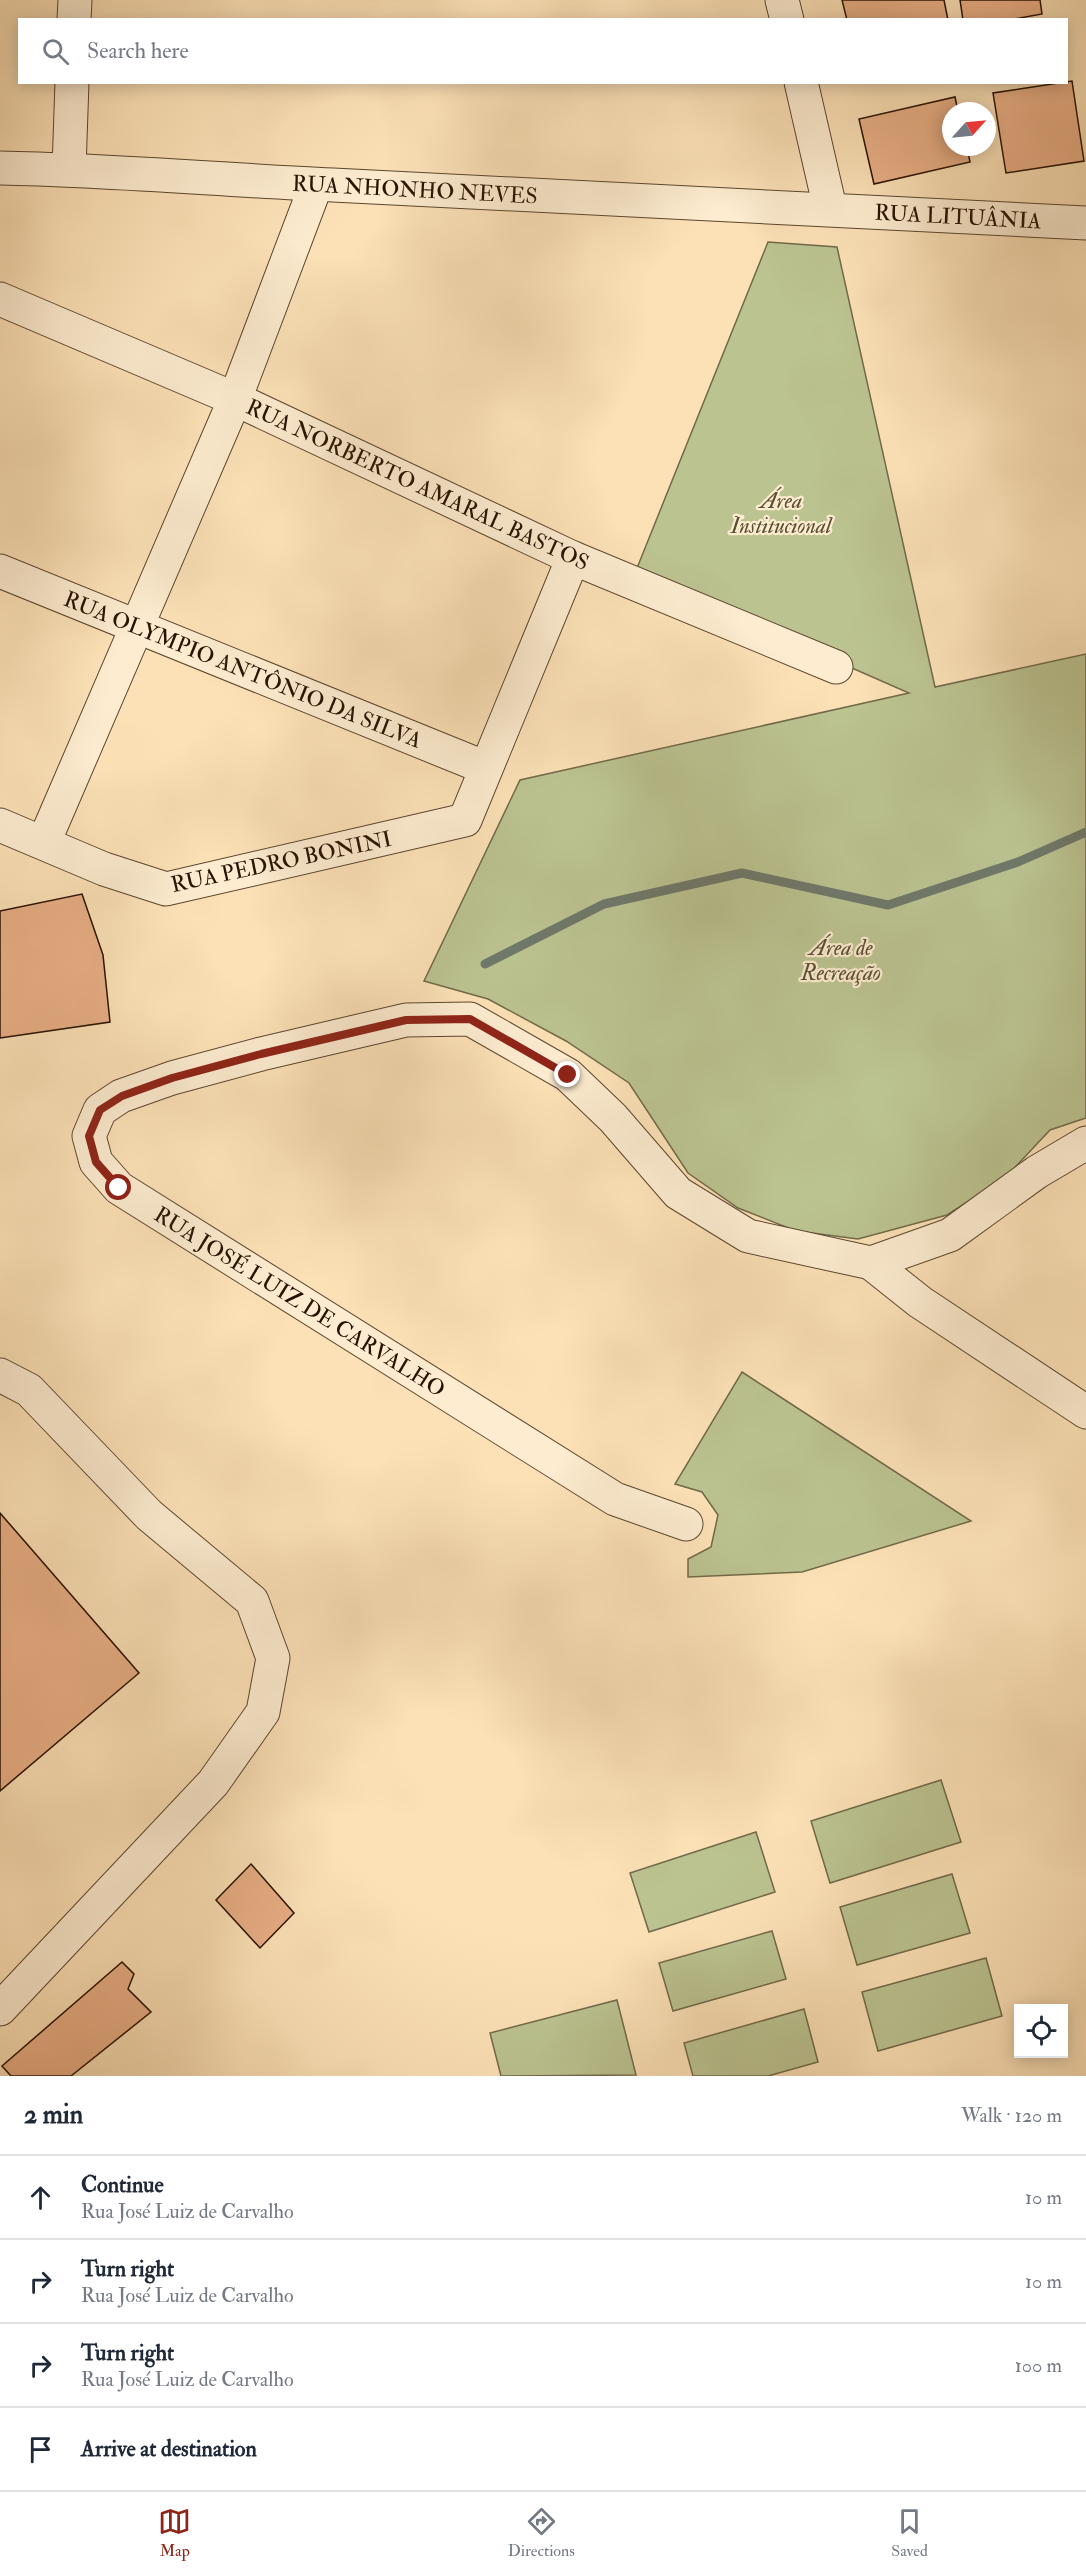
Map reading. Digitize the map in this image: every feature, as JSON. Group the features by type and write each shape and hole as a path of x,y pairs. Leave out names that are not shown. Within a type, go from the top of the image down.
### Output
{"street":[{"path":"74,18 75,0"},
{"path":"782,0 786,18"},
{"path":"69,169 72,84"},
{"path":"801,84 830,208"},
{"name":"RUA NHONHO NEVES","path":"0,168 69,169 316,185 830,208"},
{"path":"44,842 235,399 316,185"},
{"name":"RUA LITUÂNIA","path":"830,208 1086,223"},
{"name":"RUA NORBERTO AMARAL BASTOS","path":"0,299 235,399 573,558 836,667"},
{"path":"486,768 573,558"},
{"name":"RUA OLYMPIO ANTÔNIO DA SILVA","path":"0,571 486,768"},
{"name":"RUA PEDRO BONINI","path":"0,825 104,869 166,889 465,820 486,768"},
{"name":"RUA JOSÉ LUIZ DE CARVALHO","path":"686,1524 615,1499 119,1188 96,1162 89,1136 100,1110 122,1096 172,1078 261,1054 406,1020 470,1019 568,1075 613,1118 678,1193 748,1236 871,1263"},
{"path":"871,1263 950,1235 1037,1172 1086,1143"},
{"path":"871,1263 920,1302 1086,1412"},
{"path":"0,1375 29,1390 149,1515 252,1602 273,1658 262,1712 213,1784 0,2009"}],"green space":[{"name":"Área de Recreação","path":"768,242 837,247 935,687 1086,654 1086,1118 1050,1130 1005,1178 947,1215 858,1239 796,1231 738,1208 688,1173 629,1083 566,1041 488,999 424,981 520,780 909,693 635,573"},
{"path":"742,1372 971,1521 802,1572 688,1577 688,1559 711,1547 718,1515 702,1492 675,1484"},
{"path":"941,1780 961,1842 830,1883 811,1821"},
{"path":"756,1832 775,1892 649,1932 630,1873"},
{"path":"952,1874 970,1933 857,1965 840,1907"},
{"path":"772,1931 786,1979 673,2011 659,1963"},
{"path":"986,1958 1002,2016 878,2051 862,1992"},
{"path":"617,2000 636,2075 501,2076 490,2033"},
{"path":"804,2009 818,2062 768,2076 693,2076 684,2043"}],"building":[{"path":"842,0 944,0 948,18 846,18"},
{"path":"960,0 1040,0 1042,14 1020,18 963,18"},
{"path":"1072,81 1084,161 1006,173 993,93 1052,84 1068,84 1068,82"},
{"path":"955,97 956,102 942,102 942,156 969,156 970,162 874,184 859,119"},
{"path":"82,894 103,955 110,1022 0,1038 0,911"},
{"path":"0,1513 139,1673 0,1791"},
{"path":"251,1864 294,1913 260,1948 216,1900"},
{"path":"122,1962 134,1974 128,1989 151,2012 71,2076 11,2076 2,2066"}],"waterway":[{"path":"485,964 604,904 742,873 888,905 1018,862 1086,832"}],"route":[{"path":"119,1188 96,1162 89,1136 100,1110 122,1096 172,1078 261,1054 406,1020 470,1019 568,1075"}],"park label":[{"name":"Área Institucional","path":"781,512"}]}
